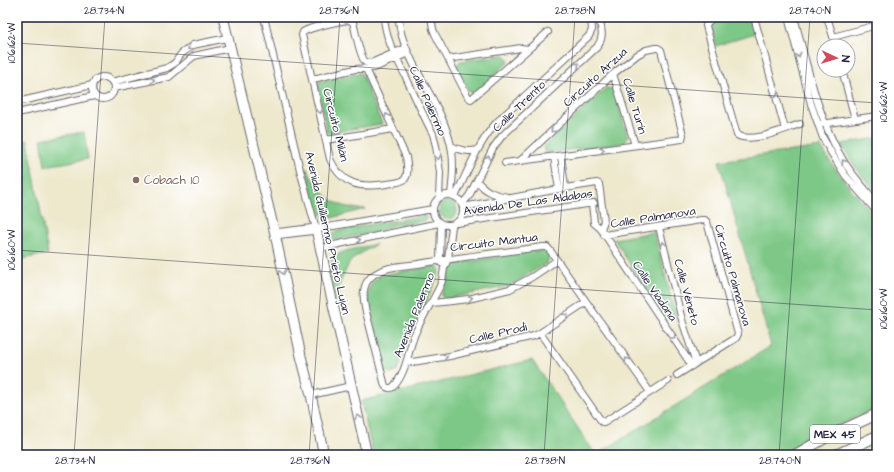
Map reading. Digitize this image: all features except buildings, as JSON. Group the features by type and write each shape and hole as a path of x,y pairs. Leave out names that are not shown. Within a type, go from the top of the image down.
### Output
{"main road":[{"name":"MEX 45","path":"795,455 825,438 877,414"},
{"name":"MEX 45","path":"837,455 877,436"}],"street":[{"path":"223,17 275,234 324,455"},
{"name":"Avenida Guillermo Prieto Lujan","path":"264,17 300,170 316,229 367,455"},
{"name":"Calle Palermo","path":"384,17 387,36 395,56 433,134 440,172 440,198"},
{"name":"Calle Palermo","path":"399,17 400,29 407,50 444,122 453,159 453,196"},
{"path":"431,17 435,34 468,97 471,99 548,32"},
{"name":"Calle Trento","path":"453,196 487,134 497,122 589,36 592,30 591,17"},
{"name":"Calle Trento","path":"462,206 469,196 493,148 502,136 597,47 602,33 599,17"},
{"path":"714,17 707,23 706,26 737,135 744,138 752,138 800,124"},
{"path":"754,17 785,129"},
{"path":"788,17 811,104 823,138 845,174 877,212"},
{"path":"794,17 817,99 835,146 855,178 877,203"},
{"path":"827,17 833,37 877,25"},
{"name":"Circuito Milán","path":"366,69 406,157 407,174 405,178 398,182 375,186 354,184 342,177 333,166 330,159 302,37 303,32 306,30 351,21 353,22 363,59 366,62 371,63 395,56"},
{"path":"112,82 167,68 175,63 181,54 193,45 228,38"},
{"path":"114,88 169,77 194,56 230,48"},
{"path":"448,59 528,48"},
{"name":"Circuito Arzua","path":"505,163 679,140 683,137 683,135 661,50 656,48 641,52 613,74 521,160"},
{"path":"313,80 355,69 374,68 407,50"},
{"name":"Calle Turín","path":"613,74 635,145"},
{"path":"17,113 94,96 105,99 111,95 114,88 110,79 106,77 99,77 93,82 91,89 94,96"},
{"path":"844,78 855,119"},
{"path":"17,102 92,85"},
{"path":"818,124 877,116"},
{"path":"326,140 393,129"},
{"path":"451,146 466,152 478,150"},
{"path":"557,156 562,188"},
{"path":"477,180 482,187 492,194 511,198"},
{"name":"Avenida De Las Aldabas","path":"454,224 601,202 598,184 562,188 462,206"},
{"path":"320,248 440,224 448,226 454,224 462,216 462,206 459,200 453,196 443,196 436,200 433,208 435,219 440,224 440,260"},
{"path":"601,202 604,221 601,229"},
{"name":"Calle Viadana","path":"592,203 594,222 601,229 694,364"},
{"path":"275,234 316,229 433,208"},
{"name":"Calle Palmanova","path":"604,235 705,220"},
{"name":"Circuito Palmanova","path":"677,375 736,338 738,334 707,222 705,220"},
{"name":"Avenida Palermo","path":"389,388 395,386 406,363 414,336 442,281 444,268 448,259 454,224"},
{"name":"Calle Véneto","path":"659,227 694,364"},
{"name":"Circuito Mantua","path":"389,388 385,386 365,308 363,297 367,281 376,273 388,269 440,260 547,247 650,392"},
{"name":"Avenida Palermo","path":"440,260 444,268"},
{"path":"432,303 452,302 468,299 519,285 556,261"},
{"name":"Calle Prodi","path":"406,363 450,356 529,338 540,334 586,302"},
{"path":"540,334 602,422 668,381"},
{"path":"311,395 351,386"}],"green space":[{"path":"724,17 749,17 754,34 716,46 711,26"},
{"path":"504,55 507,57 509,62 474,93 469,92 456,66 460,61"},
{"path":"361,73 382,124 327,133 317,82"},
{"path":"606,88 614,89 628,138 624,143 545,153 543,147"},
{"path":"84,132 88,159 45,166 41,139"},
{"path":"877,138 877,192 857,169 841,144"},
{"path":"28,140 48,254 17,260 17,142"},
{"path":"821,147 847,184 877,217 877,408 815,436 783,455 596,455 771,346 719,161"},
{"path":"306,168 323,192 336,203 344,206 365,209 332,218 320,214 316,207"},
{"path":"444,201 452,201 457,206 455,217 452,219 444,219 439,214 439,206"},
{"path":"422,216 427,218 424,221 392,225 380,231 335,240 332,238 331,234 351,228"},
{"path":"654,232 676,317 672,320 665,319 614,239"},
{"path":"376,244 349,263 338,289 339,308 330,280 330,266 333,260 337,255 344,251"},
{"path":"542,251 547,253 549,258 547,263 509,286 445,299 441,296 454,264"},
{"path":"437,266 440,271 406,347 397,371 391,374 385,370 372,317 368,296 371,284 379,276"},
{"path":"532,360 596,455 373,455 361,401"}],"place":[{"name":"Cobach 10","path":"136,180"}]}
